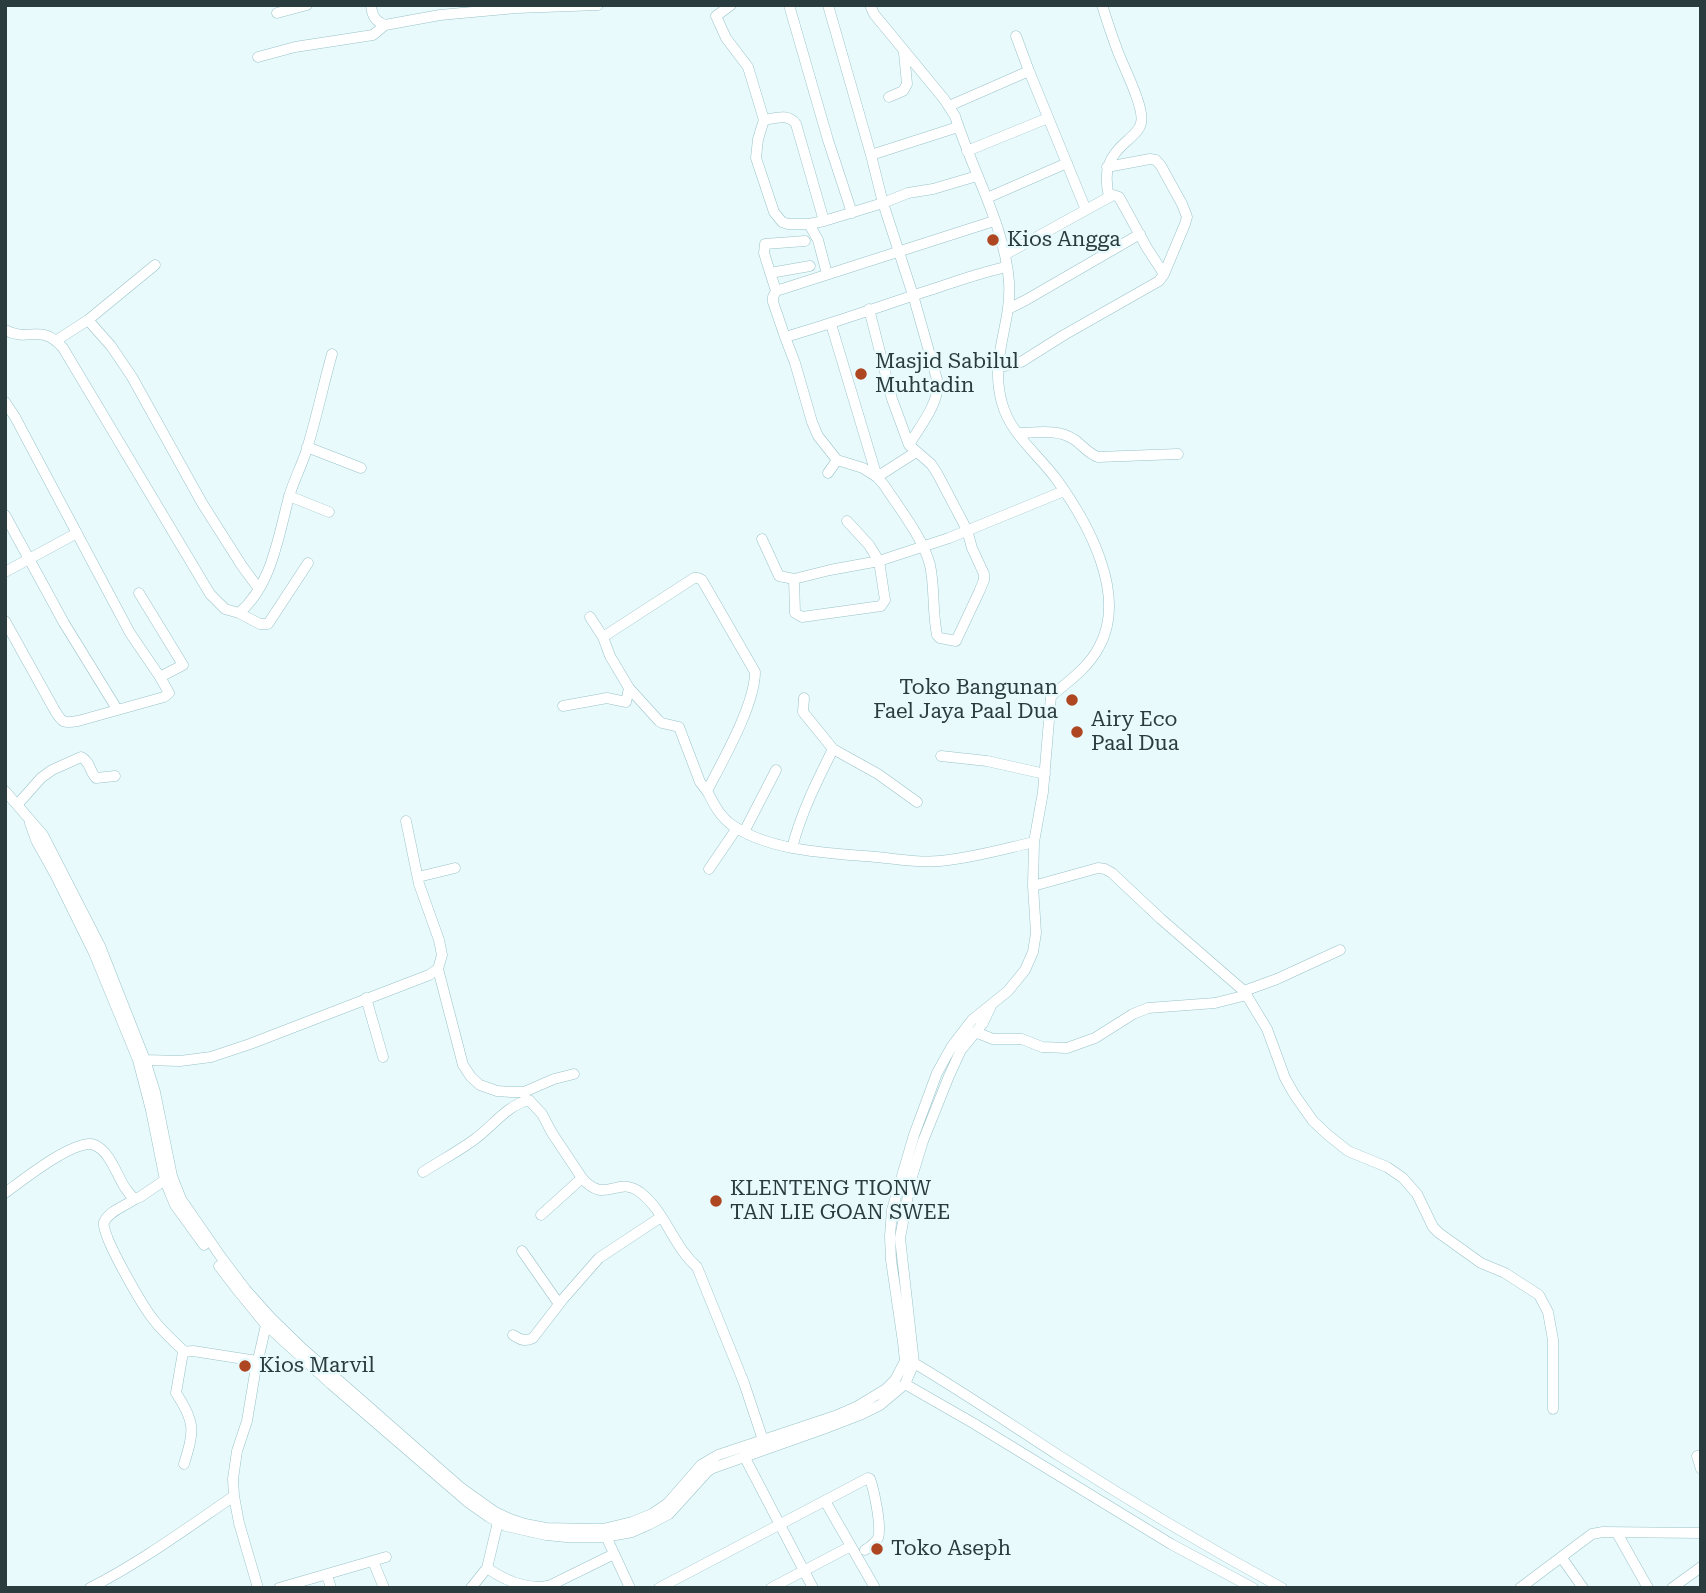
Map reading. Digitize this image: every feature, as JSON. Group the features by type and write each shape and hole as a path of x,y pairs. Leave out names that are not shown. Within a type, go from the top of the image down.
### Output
{"street":[{"path":"277,13 307,5"},
{"path":"371,5 377,22 384,25"},
{"path":"258,57 295,47 373,35 384,25 440,15 516,8 598,5"},
{"path":"731,5 716,16 726,38 748,67 764,120 756,159 779,220 788,224 824,221 908,193 977,176"},
{"path":"789,5 852,213"},
{"path":"828,5 883,203 914,295 937,383 937,391 913,448 877,477"},
{"path":"5,792 43,835 100,946 145,1060 155,1092 172,1176 181,1199 269,1321 460,1486 495,1512 510,1519 546,1528 604,1533 652,1514 668,1503 701,1465 718,1455 835,1416 886,1389 905,1362 890,1236 892,1210 908,1153 937,1073 961,1032 1008,991 1033,952 1034,842 1045,774 1051,696 1087,664 1099,648 1109,621 1110,599 1093,539 1083,520 1058,481 1005,416 998,388 997,368 1010,292 1006,254 955,116 874,15 870,5"},
{"path":"1102,5 1138,102 1142,120 1140,127 1116,151 1107,167 1105,176 1109,197"},
{"path":"1016,36 1086,210"},
{"path":"889,97 903,91 907,84 904,52"},
{"path":"949,106 1029,71"},
{"path":"764,120 787,117 796,124 824,221"},
{"path":"967,151 1048,118"},
{"path":"871,155 958,127"},
{"path":"997,368 1021,362 1159,281 1164,274 1187,217 1182,204 1156,160 1107,167"},
{"path":"986,198 1067,163"},
{"path":"1006,254 1113,195 1119,197 1164,274"},
{"path":"776,291 994,221"},
{"path":"809,224 818,240 827,274"},
{"path":"1008,309 1140,234"},
{"path":"805,241 765,244 764,253 776,291 773,302 815,429 822,442 837,460 863,468 877,477"},
{"path":"57,340 88,320 155,265"},
{"path":"770,273 810,266"},
{"path":"785,337 1007,267"},
{"path":"831,324 877,477 924,546 930,567 937,635 956,642 984,575 967,530 937,473 913,448 892,399 869,309"},
{"path":"88,320 111,346 132,377 202,503 260,589"},
{"path":"5,330 21,335 45,334 57,340 64,348 210,594 225,609 260,624 268,624 308,563"},
{"path":"239,613 260,589 281,534 289,496 307,447 332,354"},
{"path":"5,402 130,633 169,693 155,700 78,721 65,722 61,720 5,621"},
{"path":"1018,433 1057,432 1067,435 1098,457 1178,454"},
{"path":"307,447 361,468"},
{"path":"828,473 837,460"},
{"path":"762,539 779,576 794,579 879,561 967,530 1064,491"},
{"path":"289,496 329,512"},
{"path":"5,514 64,623 117,709"},
{"path":"794,579 795,612 802,617 880,607 885,600 879,561 848,521"},
{"path":"5,572 77,534"},
{"path":"603,637 694,578 702,580 755,672 749,702 707,792"},
{"path":"138,593 183,665 160,677"},
{"path":"590,617 629,688 662,723 679,727 700,782 720,814 740,830 806,851 922,862 959,859 1034,842"},
{"path":"564,706 607,698 626,702 629,688"},
{"path":"804,698 803,712 833,750 878,774 917,803"},
{"path":"792,848 809,800 833,750"},
{"path":"941,756 986,761 1045,774"},
{"path":"17,806 41,778 81,757 90,764 96,778 115,776"},
{"path":"709,870 740,830 776,770"},
{"path":"407,821 418,877 439,940 442,955 438,969 463,1065 480,1085 498,1091 524,1092 574,1073"},
{"path":"30,822 94,953 134,1051 151,1110 165,1181 180,1213 235,1287 331,1384 469,1503 498,1522 519,1530 566,1537 632,1532 669,1514 708,1471 862,1414 880,1405 905,1384 914,1363 900,1238 911,1180 923,1141 961,1050 983,1023 993,1002"},
{"path":"418,877 455,868"},
{"path":"1033,886 1098,868 1105,869 1245,993 1267,1029 1290,1086 1313,1121 1348,1151 1387,1167 1403,1178 1417,1194 1429,1220 1439,1233 1481,1262 1539,1295 1548,1312 1553,1340 1553,1409"},
{"path":"975,1032 993,1039 1021,1039 1042,1048 1068,1048 1095,1038 1133,1014 1148,1008 1215,1003 1245,993 1340,950"},
{"path":"145,1060 211,1057 339,1011 438,969"},
{"path":"366,998 383,1057"},
{"path":"423,1172 475,1139 517,1104 529,1100 542,1114 582,1178 596,1190 604,1191 619,1186 640,1192 657,1210 683,1253 697,1267 744,1383 762,1440"},
{"path":"927,1101 937,1106"},
{"path":"5,1193 71,1149 91,1144 107,1156 128,1195 135,1199"},
{"path":"541,1215 582,1178"},
{"path":"165,1181 113,1212 104,1221 103,1229 110,1246 153,1320 184,1351 257,1361"},
{"path":"513,1335 527,1341 533,1338 599,1258 661,1217"},
{"path":"522,1251 559,1304"},
{"path":"258,1588 239,1523 233,1474 247,1420 257,1361 269,1321"},
{"path":"184,1351 181,1355 176,1393 185,1404 192,1433 184,1464"},
{"path":"914,1363 1164,1522 1282,1588"},
{"path":"905,1384 1171,1544 1253,1588"},
{"path":"1701,1455 1697,1456 1701,1469"},
{"path":"744,1456 813,1588"},
{"path":"659,1588 868,1478 875,1492 879,1531 878,1538 865,1550"},
{"path":"90,1588 116,1575 234,1496"},
{"path":"825,1502 875,1588"},
{"path":"471,1588 487,1568 498,1522"},
{"path":"1616,1532 1648,1588"},
{"path":"604,1533 630,1588"},
{"path":"1520,1588 1592,1534 1701,1533"},
{"path":"771,1588 851,1546"},
{"path":"487,1568 502,1578 529,1587 542,1588 614,1554"},
{"path":"279,1588 386,1557"},
{"path":"1562,1558 1583,1588"},
{"path":"373,1561 384,1588"},
{"path":"1672,1588 1701,1567"},
{"path":"327,1574 331,1588"}],"place":[{"name":"Kios Angga","path":"993,240"},
{"name":"Masjid Sabilul Muhtadin","path":"861,374"},
{"name":"Toko Bangunan Fael Jaya Paal Dua","path":"1072,700"},
{"name":"Airy Eco Paal Dua","path":"1077,732"},
{"name":"KLENTENG TIONW TAN LIE GOAN SWEE","path":"716,1201"},
{"name":"Kios Marvil","path":"245,1366"},
{"name":"Toko Aseph","path":"877,1549"}]}
